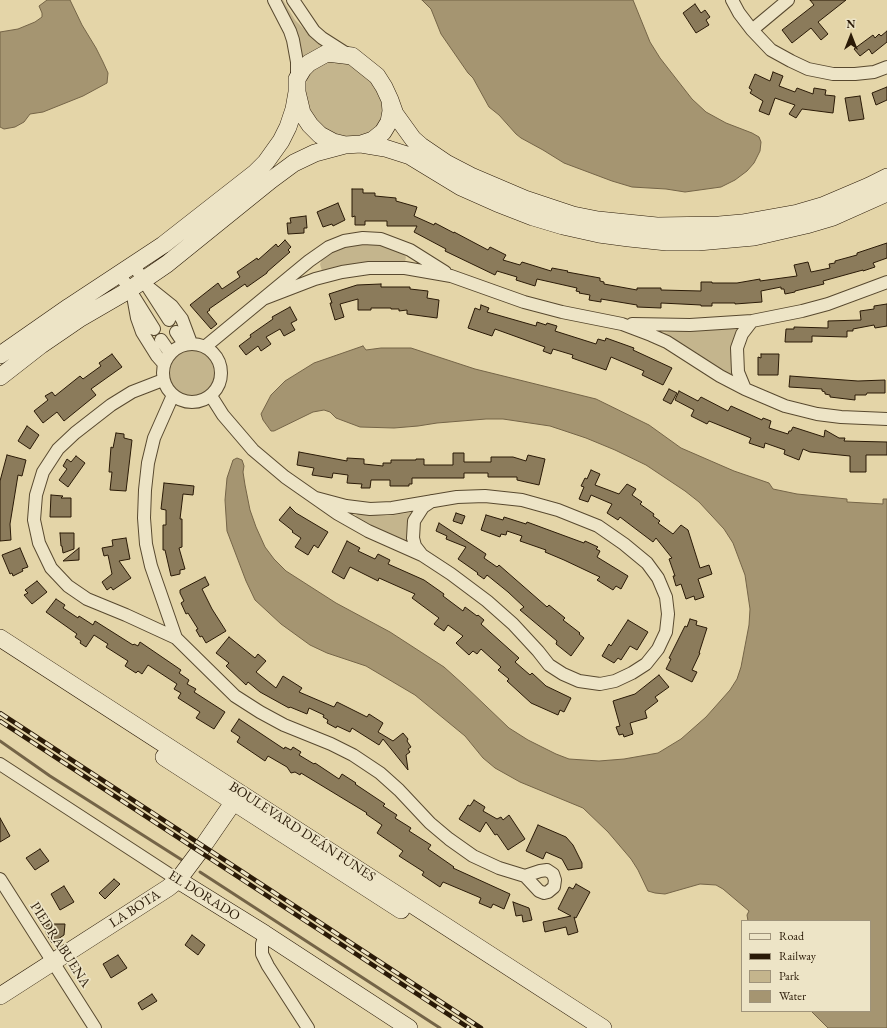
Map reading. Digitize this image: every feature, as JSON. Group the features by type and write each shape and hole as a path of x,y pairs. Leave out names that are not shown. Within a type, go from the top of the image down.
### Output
{"street":[{"path":"0,355 119,273 163,245 255,173 266,162 282,141 288,127 294,109 297,86 297,62 290,31 274,0"},
{"path":"293,0 314,31 322,38 352,56 377,76 384,87 395,114 413,139 421,146 446,163 471,176 524,199 573,215 598,220 657,226 742,223 798,213 822,206 887,177"},
{"path":"732,0 738,13 752,30 772,50 791,61 808,68 833,74 874,72 887,67"},
{"path":"752,30 788,0"},
{"path":"352,56 327,53 309,62 304,69 297,86 302,113 310,125 320,135 333,142 385,148 410,156 461,187 497,204 563,226 599,234 667,242 698,242 754,237 833,217 887,193"},
{"path":"0,377 41,345 79,319 131,293 145,283 270,180 294,163 314,153 373,140 383,132 389,122 391,111 390,100"},
{"path":"206,346 309,261 329,247 344,241 363,238 381,239 410,250 451,276"},
{"path":"405,268 410,250"},
{"path":"309,261 314,279"},
{"path":"133,264 169,320"},
{"path":"263,299 314,279 342,272 370,268 405,268 451,276 524,302 562,312 622,324 690,325 752,321 802,311 828,304 887,282"},
{"path":"119,273 154,329"},
{"path":"145,283 172,306 184,323 188,344"},
{"path":"131,293 142,332 157,356 164,364"},
{"path":"147,317 161,308"},
{"path":"745,389 738,372 736,348 742,334 752,321"},
{"path":"622,324 667,342 720,376 745,389 785,406 817,414 887,420"},
{"path":"176,332 188,344"},
{"path":"162,340 170,353"},
{"path":"188,344 206,346 214,352 219,360 222,370 221,380 211,396 204,400 188,402 180,400 167,388 163,372 164,364 170,353 176,348 188,344"},
{"path":"164,380 132,392 111,405 75,433 58,449 43,472 36,495 34,520 38,544 51,568 68,586 87,599 176,638 235,696 260,712 284,725 331,744 353,755 380,773 399,790 430,823 473,856 499,868 525,876"},
{"path":"173,395 154,438 148,464 144,518 146,544 151,566 176,638"},
{"path":"211,396 223,415 253,450 285,477 338,514 368,531 422,555 451,574 487,600 513,624 549,665 563,674 579,681 600,684 615,681 632,674 646,664 658,649 666,632 668,614 666,597 658,578 647,563 624,544 598,526 558,510 522,500 485,496 456,497 392,508 346,506 316,498"},
{"path":"422,555 413,538 414,521 423,507 433,500"},
{"name":"BOULEVARD DEÁN FUNES","path":"0,638 582,1028"},
{"name":"BOULEVARD DEÁN FUNES","path":"0,650 603,1028"},
{"name":"EL DORADO","path":"0,764 178,880 265,934 408,1028"},
{"name":"LA BOTA","path":"0,996 168,888 178,880 236,797"},
{"name":"PIEDRABUENA","path":"0,879 96,1028"},
{"path":"265,934 262,944 262,954 268,966 308,1028"}],"green space":[{"path":"279,0 283,0 295,20 321,46 320,51 306,58 302,56 292,22"},
{"path":"322,61 342,61 373,82 386,111 379,129 364,138 334,137 308,112 305,88 308,75"},
{"path":"374,244 393,248 403,253 406,257 405,262 325,273 322,271 320,264 322,260 335,251 354,245"},
{"path":"739,326 742,330 736,376 730,379 659,333"},
{"path":"197,350 201,351 211,360 214,364 214,382 205,392 197,396 187,396 179,392 170,382 169,368 173,360 183,351"},
{"path":"414,512 409,545 356,519 355,516 358,514 387,516"}],"water":[{"path":"47,0 70,0 108,73 107,83 83,96 43,112 30,114 24,122 15,127 4,129 0,127 0,32 18,29 35,22 42,17 39,6"},
{"path":"422,0 633,0 650,42 660,58 692,99 706,112 726,123 759,137 761,142 760,151 754,163 747,171 735,180 721,187 685,192 666,189 632,187 564,163 521,138 499,115 489,107 473,78 441,34 431,9"},
{"path":"363,346 366,350 381,348 411,348 475,369 596,399 649,425 681,448 734,471 769,483 773,489 797,494 847,499 847,502 883,504 883,499 887,499 887,1028 828,1028 812,1012 871,1012 871,920 748,920 747,915 749,911 716,885 700,884 665,894 648,891 631,859 608,832 583,808 520,782 495,768 483,758 465,736 415,695 366,666 327,653 310,645 281,624 255,600 227,531 225,500 227,478 233,460 237,458 242,460 244,466 243,472 245,485 250,510 256,527 265,547 286,571 336,603 390,632 444,667 509,728 528,740 569,759 599,761 624,759 658,753 681,739 706,717 730,690 737,679 741,667 749,625 750,609 745,575 733,543 724,529 699,502 646,465 586,438 550,426 503,419 486,419 394,428 360,427 336,418 330,412 324,410 313,412 274,431 271,431 263,420 261,414 271,395 285,381 314,363"}],"building":[{"path":"810,0 846,0 818,22 828,34 821,40 811,28 792,43 782,30 814,5"},
{"path":"695,4 701,13 705,10 710,17 706,20 709,25 696,33 683,13"},
{"path":"887,31 887,42 872,54 869,49 860,56 854,49 873,35 875,38 879,34 881,36"},
{"path":"773,72 783,76 779,86 795,92 797,88 813,94 814,88 826,90 825,95 835,96 833,113 802,109 796,118 789,114 795,105 775,98 769,115 759,111 763,101 750,93 752,90 749,88 755,74 770,81"},
{"path":"887,87 887,100 876,105 872,93"},
{"path":"860,96 864,119 849,121 845,98"},
{"path":"352,189 363,189 363,193 375,193 375,196 396,198 396,201 417,207 414,216 434,225 435,223 488,250 490,247 506,255 503,260 520,265 522,262 551,271 552,268 600,278 600,281 604,282 604,284 637,290 637,288 661,288 661,290 701,291 701,282 737,283 760,279 760,281 797,276 794,265 808,262 811,272 830,268 829,264 835,263 835,261 857,255 857,253 887,243 887,258 873,263 875,267 823,281 824,284 795,292 785,294 784,289 781,289 781,287 761,291 762,302 735,304 712,303 712,306 661,303 661,308 637,307 637,305 601,299 601,302 589,300 590,295 579,293 580,292 576,291 577,288 537,279 535,286 516,280 517,277 497,271 495,275 445,251 446,249 414,232 417,226 387,226 387,221 365,221 365,225 355,225 355,216 352,217"},
{"path":"338,203 345,220 333,226 332,224 323,227 317,212"},
{"path":"306,216 307,228 304,228 304,233 288,234 287,223 291,223 290,218"},
{"path":"285,240 291,247 288,250 290,252 267,273 247,287 245,284 209,309 210,310 207,312 217,324 211,329 190,305 218,283 222,289 240,277 237,272 257,258 258,260 276,244 278,247"},
{"path":"381,284 381,287 410,287 410,289 428,291 427,298 439,300 437,318 407,314 407,310 399,311 399,309 391,308 371,308 371,310 358,310 358,299 340,304 344,317 335,320 329,294 357,285"},
{"path":"887,304 887,326 875,328 874,325 853,329 853,331 847,331 847,337 812,336 812,342 785,342 786,329 794,329 794,327 828,328 828,321 861,320 860,311 874,309 874,306"},
{"path":"481,305 489,308 487,312 536,326 537,322 546,325 547,323 557,326 555,331 596,344 598,339 605,341 606,338 634,348 633,350 672,368 663,385 642,375 644,371 611,357 606,370 572,358 573,355 553,349 551,354 543,351 545,347 495,329 492,336 468,328 475,308 480,310"},
{"path":"290,307 297,320 291,323 295,330 284,336 280,329 266,337 271,344 261,351 258,346 246,355 239,346 251,337 250,335 273,319 272,317"},
{"path":"112,354 122,367 91,389 96,395 64,421 57,412 43,423 34,411 48,400 45,396 52,392 55,396 80,376 83,379 101,366 99,363"},
{"path":"761,354 779,354 778,375 758,375 758,357 761,358"},
{"path":"790,376 858,381 885,380 885,393 855,395 855,400 830,397 830,395 825,394 825,392 822,391 822,389 789,387"},
{"path":"669,389 677,393 671,404 663,400"},
{"path":"679,391 698,401 701,397 728,411 731,406 762,420 763,418 771,421 769,428 788,434 793,427 824,437 825,430 839,438 845,438 844,441 887,442 887,455 866,455 866,472 850,472 850,456 810,452 803,449 799,460 784,454 785,450 765,443 764,448 749,443 751,438 709,421 707,424 691,416 694,410 675,400"},
{"path":"27,426 39,435 30,449 18,441"},
{"path":"116,433 124,434 124,438 132,440 126,491 110,490 112,472 109,472 111,447 113,448"},
{"path":"299,452 347,461 347,458 364,459 364,464 383,466 383,463 391,463 391,460 416,459 424,459 424,465 453,465 453,453 464,453 464,462 491,462 491,457 513,457 526,461 528,455 545,459 539,485 517,480 517,477 488,477 488,473 464,473 464,478 412,478 412,484 409,484 409,486 390,486 390,480 371,480 370,488 361,488 362,484 347,483 348,475 333,473 332,478 312,475 314,468 297,465"},
{"path":"7,455 26,460 22,476 18,475 10,524 11,540 0,541 0,481"},
{"path":"76,456 85,463 68,487 59,480 67,469 63,466 67,459 71,462"},
{"path":"591,470 600,474 595,485 619,494 627,484 636,489 632,495 642,502 640,504 654,514 653,516 660,521 658,523 673,534 681,525 688,530 700,568 709,565 712,574 698,579 704,597 695,600 694,596 686,599 681,584 676,586 673,576 675,576 669,559 672,558 656,538 653,542 620,517 618,520 607,513 612,504 591,495 588,502 579,499 584,487 581,486 585,478 587,479"},
{"path":"164,483 194,486 193,495 183,494 180,519 182,519 182,547 179,548 185,569 180,570 180,574 171,576 165,550 163,550 163,525 166,525 166,510 161,509"},
{"path":"51,495 63,496 61,498 71,498 71,517 50,517"},
{"path":"290,507 296,513 328,532 318,548 314,545 308,555 295,547 301,538 279,520"},
{"path":"456,513 465,516 462,524 453,521"},
{"path":"486,515 503,520 504,517 526,524 527,522 584,543 585,541 598,547 596,549 600,551 597,557 628,576 621,589 616,586 613,590 597,580 600,577 545,552 546,550 520,541 522,536 507,531 506,535 501,534 500,537 481,530"},
{"path":"439,523 486,554 484,558 497,567 499,565 547,607 549,605 565,618 563,620 580,633 579,634 584,638 571,656 556,644 557,641 520,610 524,607 508,592 487,575 484,579 458,559 466,547 446,539 447,536 436,531"},
{"path":"60,533 74,533 74,549 63,553"},
{"path":"126,538 130,559 119,561 131,578 113,590 111,587 107,590 102,582 112,574 108,555 104,556 102,548 113,546 112,540"},
{"path":"347,541 360,548 358,551 375,559 378,554 390,560 388,564 424,580 444,594 443,596 463,611 465,607 477,616 478,615 484,620 481,624 519,658 515,662 530,675 532,673 546,686 571,698 564,712 560,710 558,715 531,703 507,681 509,679 498,670 501,667 481,649 477,654 473,651 469,655 456,643 463,636 448,625 444,631 434,624 439,618 412,598 415,594 379,578 378,581 350,567 344,579 332,572"},
{"path":"20,548 28,567 22,569 23,571 13,576 12,573 10,574 2,555"},
{"path":"79,548 79,560 63,561"},
{"path":"205,577 209,585 202,589 212,609 226,631 206,643 202,636 200,637 196,630 198,629 188,613 186,614 181,603 184,601 180,593 180,590"},
{"path":"37,581 47,592 32,604 24,595 28,593 25,590"},
{"path":"56,599 65,605 63,608 78,618 79,616 93,625 95,621 133,645 138,646 140,642 181,670 179,673 189,680 187,684 196,689 194,692 225,712 214,729 196,718 200,712 178,698 181,693 174,689 177,684 148,665 142,674 138,671 136,673 125,666 128,661 106,647 108,644 94,635 86,647 80,643 81,641 75,637 77,634 46,612"},
{"path":"690,619 697,621 696,625 707,628 700,653 692,670 697,672 692,682 666,669 671,659 669,658"},
{"path":"628,620 648,632 637,650 630,646 621,660 618,658 614,663 602,656 609,644 611,646"},
{"path":"229,637 255,658 258,654 266,661 256,672 276,688 283,676 302,688 299,692 334,707 337,702 367,717 369,714 383,723 378,732 393,741 403,733 408,739 407,741 411,747 408,749 410,752 406,755 408,770 383,739 379,745 352,728 350,732 337,726 336,728 327,723 328,720 323,717 324,715 309,708 307,714 290,707 289,708 260,692 248,682 246,685 226,666 229,663 216,653"},
{"path":"659,675 669,687 655,697 658,701 645,711 647,718 630,723 633,734 624,737 623,734 619,735 616,727 620,726 613,701 635,694"},
{"path":"239,719 284,749 285,747 291,750 293,747 301,752 299,755 314,764 315,763 339,779 342,774 356,783 355,784 385,804 383,806 397,815 395,818 411,828 409,831 431,845 428,849 454,867 453,868 510,894 504,909 493,904 491,908 479,903 481,898 443,882 440,887 422,875 424,872 399,856 403,851 377,833 382,825 366,814 367,813 301,773 300,775 295,772 291,773 287,767 268,756 265,761 237,742 240,737 231,731"},
{"path":"474,800 485,807 483,811 497,819 501,817 503,820 509,815 525,839 508,850 497,834 495,835 486,822 480,832 459,819 468,805 470,806"},
{"path":"0,818 10,836 0,842"},
{"path":"538,825 566,837 573,845 582,863 582,868 568,870 562,859 546,852 543,859 526,851"},
{"path":"40,849 49,861 35,870 26,858"},
{"path":"114,879 120,884 105,899 99,893"},
{"path":"576,884 590,892 576,918 574,917 578,932 568,935 566,927 545,932 543,922 571,916 558,909 569,887 573,889"},
{"path":"64,886 74,902 60,910 51,894"},
{"path":"513,902 529,908 532,920 523,922 522,915 516,916"},
{"path":"46,924 65,924 64,935 52,943 46,933"},
{"path":"192,935 205,945 198,955 185,945"},
{"path":"118,955 127,968 111,978 103,964"},
{"path":"152,994 157,1001 142,1010 138,1003"}],"waterway":[{"path":"0,741 50,776 182,860"},
{"path":"200,872 440,1028"}],"railway":[{"path":"0,713 481,1028"},
{"path":"0,721 469,1028"}]}
